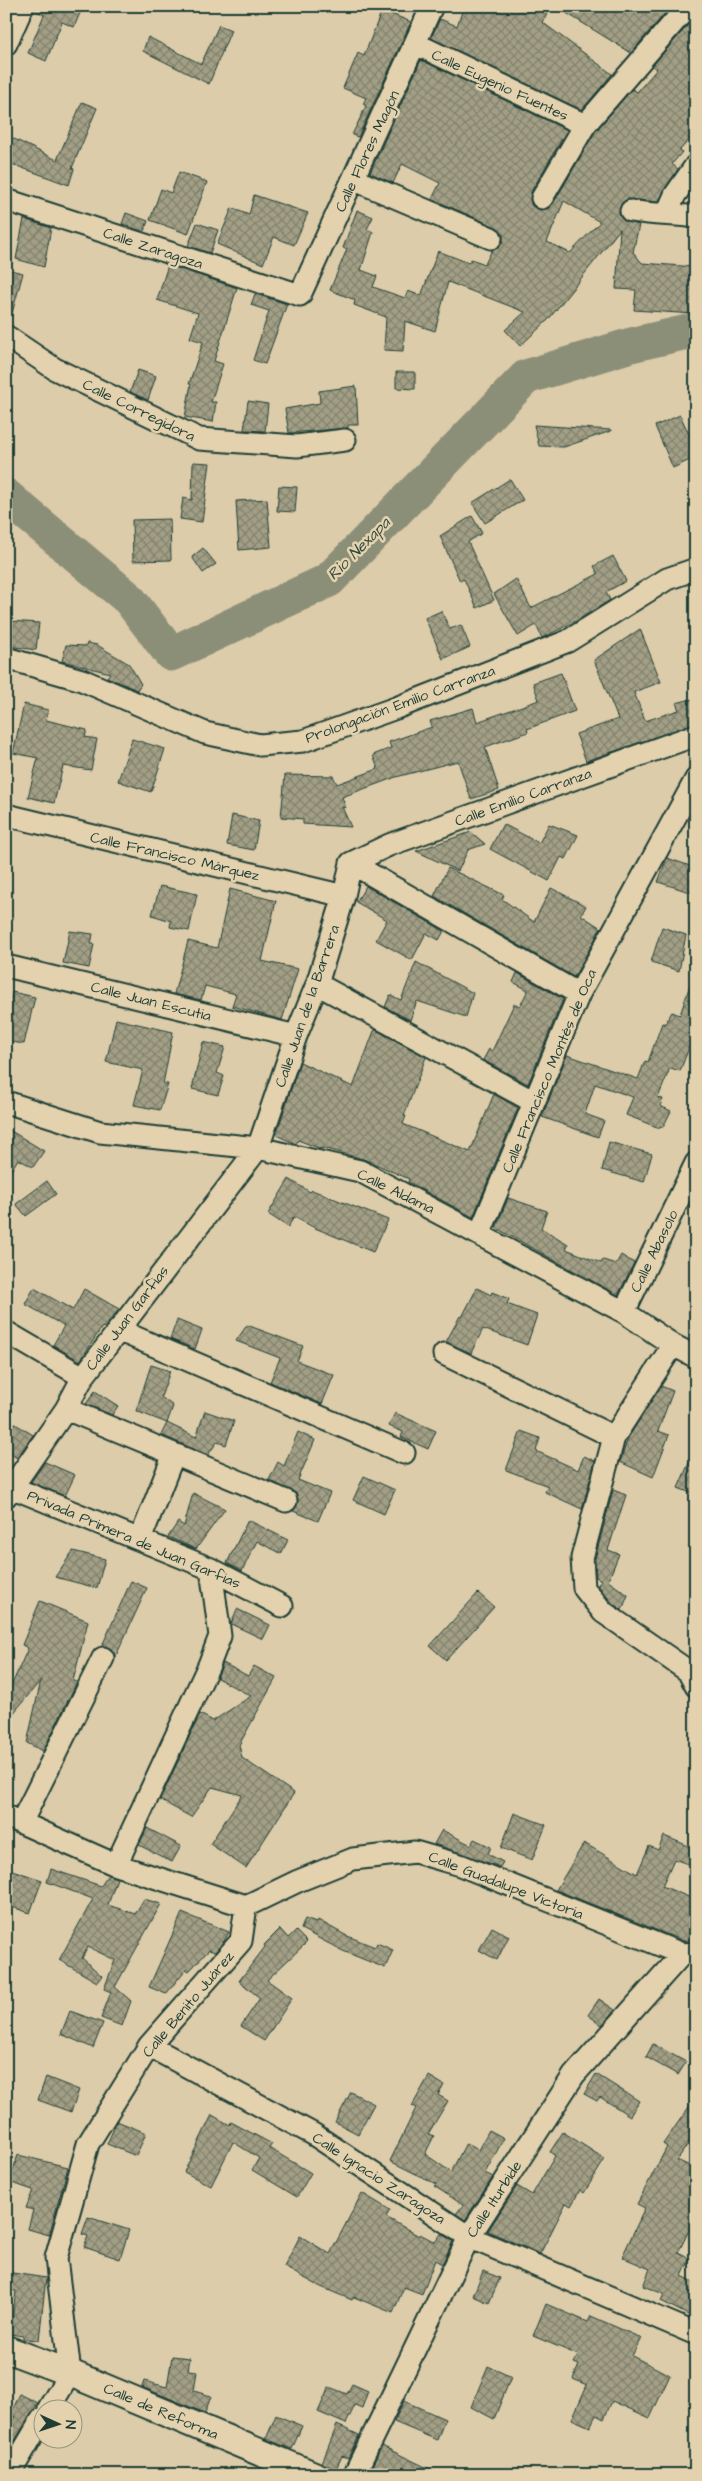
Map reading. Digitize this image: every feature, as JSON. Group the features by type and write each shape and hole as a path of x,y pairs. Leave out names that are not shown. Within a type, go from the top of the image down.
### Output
{"main road":[{"name":"Calle de Reforma","path":"6,2349 70,2373 314,2475"}],"street":[{"path":"6,44 23,6"},
{"name":"Calle Flores Magón","path":"300,295 355,180 432,6"},
{"path":"542,198 585,125 688,6"},
{"name":"Calle Eugenio Fuentes","path":"416,44 585,125"},
{"path":"668,213 674,195 696,165"},
{"path":"355,180 491,238"},
{"name":"Calle Zaragoza","path":"6,200 300,295"},
{"path":"631,211 650,215 668,213 696,217"},
{"name":"Calle Corregidora","path":"6,336 54,369 199,439 298,446 345,440"},
{"name":"Prolongación Emilio Carranza","path":"6,658 82,680 205,733 260,745 303,741 396,708 568,641 667,579 696,569"},
{"name":"Calle Emilio Carranza","path":"351,863 389,845 696,736"},
{"name":"Calle Francisco Montés de Oca","path":"480,1233 579,994 696,779"},
{"name":"Calle Francisco Márquez","path":"6,815 344,896"},
{"path":"351,863 579,994"},
{"name":"Calle Juan de la Barrera","path":"258,1148 296,1036 317,984 344,896 351,863"},
{"name":"Calle Juan Escutia","path":"6,966 296,1036"},
{"path":"317,984 534,1102"},
{"name":"Calle Aldama","path":"6,1102 100,1132 258,1148 360,1171 480,1233 624,1312 673,1345 696,1357"},
{"name":"Calle Juan Garfias","path":"9,1491 66,1409 83,1377 258,1148"},
{"name":"Calle Abasolo","path":"624,1312 696,1163"},
{"path":"118,1330 404,1453"},
{"path":"6,1332 83,1377"},
{"path":"673,1345 614,1437 582,1558 584,1588 603,1612 688,1670 696,1686"},
{"path":"444,1354 614,1437"},
{"path":"66,1409 286,1501"},
{"path":"140,1540 174,1454"},
{"name":"Privada Primera de Juan Garfias","path":"9,1491 140,1540 210,1569 282,1606"},
{"path":"116,1865 209,1665 220,1636 210,1569"},
{"path":"103,1658 14,1820 116,1865 246,1906"},
{"name":"Calle Guadalupe Victoria","path":"246,1906 298,1881 353,1859 415,1852 460,1865 689,1953"},
{"name":"Calle Benito Juárez","path":"70,2373 56,2258 88,2144 149,2046 241,1941 246,1906"},
{"name":"Calle Iturbide","path":"354,2475 469,2237 574,2075 689,1953"},
{"name":"Calle Ignacio Zaragoza","path":"149,2046 313,2134 469,2237 696,2334"},
{"path":"55,2398 70,2373"},
{"path":"9,2475 32,2436"}],"building":[{"path":"35,6 83,6 74,27 62,22 46,61 28,53 44,15 35,10"},
{"path":"464,6 553,6 542,22 612,74 582,110 431,38 440,19 457,26"},
{"path":"555,6 671,6 631,53"},
{"path":"382,10 411,22 358,137 352,135 366,106 363,104 366,98 343,88 358,53 364,56"},
{"path":"696,16 696,132 680,150 682,152 672,164 678,169 658,202 627,199 622,203 619,210 624,221 639,225 633,252 642,263 696,267 694,314 634,310 636,290 616,289 620,229 548,320 520,346 505,330 525,312 448,282 435,331 405,321 403,351 384,350 386,317 354,305 355,300 330,290 347,249 343,248 357,210 373,217 367,229 373,232 361,270 377,276 373,287 405,298 408,291 421,296 438,251 469,263 471,259 485,264 492,250 498,248 503,242 503,236 496,227 432,199 440,183 402,164 393,183 370,173 421,60 567,130 531,192 531,205 542,210 553,204 595,132 632,89 637,92 657,69 652,66","holes":["564,201 600,222 570,253 547,242"]},
{"path":"219,25 231,30 209,84 143,51 148,37 201,64"},
{"path":"82,102 97,108 72,168 74,169 69,185 6,162 6,135 57,160"},
{"path":"179,172 207,182 188,234 150,220 161,189 171,193"},
{"path":"254,195 308,213 294,245 274,237 263,264 217,244 232,208 249,215"},
{"path":"126,213 148,221 144,232 122,224"},
{"path":"24,219 51,228 44,267 16,259"},
{"path":"197,223 218,230 210,253 188,246"},
{"path":"168,265 237,288 214,361 223,364 211,402 216,402 213,422 185,417 191,384 189,384 203,342 190,338 198,313 157,300"},
{"path":"6,269 23,273 11,317 6,317"},
{"path":"255,294 287,304 265,364 253,360 269,311 251,305"},
{"path":"138,370 156,376 148,400 130,392"},
{"path":"396,372 415,372 415,389 396,388"},
{"path":"356,386 358,425 348,425 348,428 289,433 285,409 320,403 319,391"},
{"path":"248,401 268,404 265,431 244,430"},
{"path":"680,415 696,449 696,457 673,468 655,426"},
{"path":"534,425 611,431 564,447 539,446"},
{"path":"193,462 210,463 202,522 180,519 183,498 192,500"},
{"path":"510,479 523,500 485,523 472,503"},
{"path":"279,486 297,487 295,512 277,511"},
{"path":"267,499 271,547 239,550 236,501"},
{"path":"472,516 482,533 468,542 494,600 477,608 464,579 460,581 440,536"},
{"path":"170,519 171,560 133,561 132,520"},
{"path":"203,548 216,564 203,573 192,557"},
{"path":"613,556 626,581 606,592 610,600 576,621 542,638 536,625 518,636 494,594 516,579 531,608 598,574 594,566"},
{"path":"441,611 450,629 461,625 470,647 443,659 425,618"},
{"path":"10,621 39,623 36,650 8,646"},
{"path":"640,629 661,682 634,692 645,721 679,710 676,703 696,698 696,723 586,761 576,734 618,719 594,660"},
{"path":"87,643 97,645 129,664 141,684 137,690 107,677 110,673 62,661 66,645 86,646"},
{"path":"561,673 575,711 527,729 528,732 485,747 499,790 471,799 458,761 396,777 342,797 346,808 342,807 351,827 303,824 303,819 281,817 285,775 333,776 337,784 378,769 373,755 391,748 389,742 432,727 430,721 473,708 477,722 539,700 533,683"},
{"path":"24,704 48,710 46,720 87,730 85,737 97,739 91,770 63,766 54,803 28,797 38,758 13,753"},
{"path":"132,739 165,749 151,792 118,781"},
{"path":"232,815 259,821 254,850 227,845"},
{"path":"503,824 539,843 549,824 578,835 566,859 561,857 549,881 490,849"},
{"path":"471,832 485,844 468,850 458,871 416,851"},
{"path":"667,858 696,868 696,894 658,882"},
{"path":"448,868 504,895 502,899 534,922 551,888 586,906 581,915 601,928 574,977 434,896"},
{"path":"160,886 197,894 189,931 170,927 171,921 152,915"},
{"path":"366,886 444,931 439,940 426,933 412,960 376,940 387,920 356,902"},
{"path":"230,889 276,901 262,961 298,969 282,1020 232,1006 236,994 205,986 201,1000 174,994 188,941 217,948"},
{"path":"662,927 686,935 679,971 651,962"},
{"path":"70,931 93,934 91,944 94,944 89,968 63,963"},
{"path":"416,962 473,993 466,1017 417,1001 410,1020 385,1007 390,995 401,1000"},
{"path":"517,973 563,999 528,1084 483,1060 489,1049 492,1051 514,1004 520,1006 528,990 513,982"},
{"path":"693,976 696,977 696,1048 690,1045 680,1071 670,1068 658,1098 663,1099 660,1106 671,1111 663,1127 660,1126 659,1128 626,1115 633,1097 595,1084 585,1114 604,1121 598,1137 542,1117 567,1055 638,1079 645,1061 648,1062 662,1023 665,1024 672,1012 680,1015"},
{"path":"12,992 35,997 24,1044 6,1041 6,1015"},
{"path":"116,1019 173,1032 163,1084 168,1084 160,1110 134,1105 143,1070 106,1062"},
{"path":"376,1030 426,1057 404,1116 406,1116 403,1124 470,1152 494,1094 518,1108 473,1217 408,1182 409,1179 366,1160 324,1148 321,1149 298,1140 296,1144 276,1135 300,1062 353,1087"},
{"path":"203,1042 225,1047 217,1073 224,1076 218,1095 192,1089"},
{"path":"6,1128 44,1151 33,1167 18,1159 6,1179"},
{"path":"609,1142 652,1154 644,1182 602,1170"},
{"path":"289,1179 310,1192 312,1190 388,1220 373,1252 315,1228 294,1217 288,1227 268,1214"},
{"path":"47,1181 56,1194 26,1216 16,1204"},
{"path":"508,1198 547,1211 541,1228 568,1244 566,1249 601,1263 603,1260 616,1264 621,1255 634,1263 618,1295 496,1228"},
{"path":"34,1288 73,1310 84,1289 119,1309 104,1328 102,1327 80,1361 53,1345 64,1326 25,1304"},
{"path":"477,1288 491,1295 492,1292 509,1299 507,1304 537,1315 527,1345 483,1329 471,1353 446,1342"},
{"path":"177,1320 202,1330 195,1349 170,1339"},
{"path":"247,1325 303,1346 297,1361 334,1375 322,1404 270,1382 280,1358 236,1341"},
{"path":"151,1365 170,1371 161,1397 173,1406 167,1423 136,1411"},
{"path":"661,1386 673,1391 658,1431 669,1435 653,1477 620,1462 628,1438"},
{"path":"95,1391 118,1406 112,1415 86,1404"},
{"path":"205,1411 234,1421 226,1445 217,1442 208,1455 161,1435 167,1423 196,1437"},
{"path":"395,1413 436,1431 428,1449 401,1437 403,1432 389,1426"},
{"path":"6,1418 33,1435 17,1458 6,1451"},
{"path":"521,1431 540,1438 536,1451 578,1470 584,1456 595,1461 582,1509 545,1492 548,1486 506,1470"},
{"path":"298,1432 315,1440 298,1480 330,1493 318,1521 293,1511 298,1500 296,1493 269,1480 278,1462 284,1466"},
{"path":"696,1447 696,1495 678,1488"},
{"path":"45,1462 75,1475 65,1496 31,1482"},
{"path":"364,1476 395,1490 384,1514 353,1500"},
{"path":"613,1490 626,1495 608,1550 619,1554 608,1581 628,1595 622,1610 612,1603 598,1585 601,1580 596,1577 595,1559"},
{"path":"193,1493 225,1509 196,1549 168,1537 178,1522 184,1526"},
{"path":"248,1520 288,1540 281,1554 257,1541 242,1571 227,1563"},
{"path":"73,1551 105,1559 97,1588 55,1577"},
{"path":"131,1581 147,1588 115,1658 113,1651 102,1646"},
{"path":"478,1593 494,1607 446,1660 430,1646"},
{"path":"40,1601 88,1621 73,1681 77,1682 43,1751 27,1743 41,1680 6,1722 6,1698 28,1648 22,1645"},
{"path":"237,1609 270,1625 263,1639 231,1624"},
{"path":"223,1663 248,1676 254,1666 276,1678 239,1745 242,1758 294,1793 246,1868 210,1844 242,1795 212,1787 191,1817 160,1800 200,1714 213,1721 251,1696 217,1678"},
{"path":"514,1813 546,1825 532,1860 501,1848"},
{"path":"147,1828 181,1846 172,1862 139,1845"},
{"path":"442,1830 471,1845 474,1839 491,1847 488,1854 503,1862 500,1867 434,1844"},
{"path":"664,1836 696,1849 696,1867 674,1859 662,1886 696,1900 696,1941 684,1941 556,1890 584,1843 637,1874 649,1846 658,1850"},
{"path":"6,1868 42,1880 30,1913 6,1905"},
{"path":"51,1869 101,1886 108,1875 117,1878 108,1905 135,1914 144,1899 161,1904 115,1987 131,2001 122,2026 101,2018 111,1992 104,1989 115,1960 88,1947 82,1958 102,1976 97,1982 59,1960 93,1899 47,1882"},
{"path":"182,1913 229,1932 215,1952 209,1950 189,1971 186,1969 166,1994 149,1987"},
{"path":"305,1919 316,1923 318,1920 345,1935 375,1947 377,1943 393,1950 385,1968 343,1951 301,1929"},
{"path":"492,1927 509,1936 497,1960 479,1950"},
{"path":"280,1929 288,1938 296,1931 307,1942 267,1980 292,1998 264,2041 241,2026 260,1998 239,1981 265,1947 264,1945"},
{"path":"599,1999 615,2010 602,2025 588,2015"},
{"path":"70,2011 103,2023 93,2048 61,2034"},
{"path":"653,2044 686,2062 678,2075 646,2057"},
{"path":"596,2074 639,2101 630,2116 600,2097 597,2101 584,2094"},
{"path":"429,2076 444,2085 438,2095 448,2101 428,2134 434,2136 425,2154 451,2172 466,2143 478,2150 489,2130 504,2138 485,2173 493,2177 465,2220 456,2214 463,2205 434,2186 436,2184 390,2161 416,2108 412,2106"},
{"path":"46,2077 79,2090 71,2112 38,2100"},
{"path":"351,2092 374,2104 358,2134 335,2122"},
{"path":"696,2097 696,2132 677,2160 696,2169 696,2229 691,2226 678,2253 690,2259 682,2276 696,2283 696,2319 661,2301 664,2294 643,2286 650,2269 622,2257 645,2208 637,2204 667,2147 663,2144"},
{"path":"212,2115 230,2125 231,2122 272,2144 269,2148 311,2173 297,2197 252,2170 259,2158 233,2142 211,2186 184,2172"},
{"path":"117,2121 146,2133 136,2156 107,2144"},
{"path":"563,2132 605,2159 584,2193 580,2190 571,2206 566,2203 540,2254 488,2231 517,2186 532,2195 555,2156 550,2152"},
{"path":"18,2155 68,2167 49,2235 28,2229 33,2210 26,2208 33,2190 9,2182"},
{"path":"362,2193 390,2210 386,2217 419,2236 420,2234 435,2242 441,2234 453,2241 442,2264 435,2260 422,2294 404,2287 393,2313 354,2297 352,2300 321,2287 284,2267 300,2236 330,2254"},
{"path":"88,2217 129,2230 120,2259 84,2247 88,2236 82,2234"},
{"path":"483,2271 500,2278 489,2303 473,2296"},
{"path":"6,2272 46,2278 39,2340 23,2339 23,2336 10,2334 16,2291 6,2290"},
{"path":"546,2304 588,2322 591,2316 641,2338 632,2356 670,2375 650,2418 612,2401 604,2419 596,2415 590,2427 572,2419 587,2385 573,2379 579,2365 574,2363 578,2355 533,2336"},
{"path":"172,2356 190,2358 188,2370 197,2371 194,2391 211,2396 205,2413 142,2387 144,2381 167,2387"},
{"path":"488,2366 511,2377 494,2419 471,2407"},
{"path":"352,2384 368,2391 362,2408 355,2405 346,2424 318,2412 329,2387 347,2394"},
{"path":"20,2394 32,2400 32,2413 6,2455 6,2430 15,2417 10,2415"},
{"path":"404,2401 445,2419 437,2440 394,2422"},
{"path":"276,2415 302,2426 292,2449 266,2439"},
{"path":"337,2425 359,2435 348,2458 342,2456 336,2469 322,2463"},
{"path":"382,2446 442,2475 371,2475 373,2469 371,2468"}],"waterway":[{"name":"Rio Nexapa","path":"6,496 129,599 171,654 329,580 526,377 631,345 696,330"}]}
